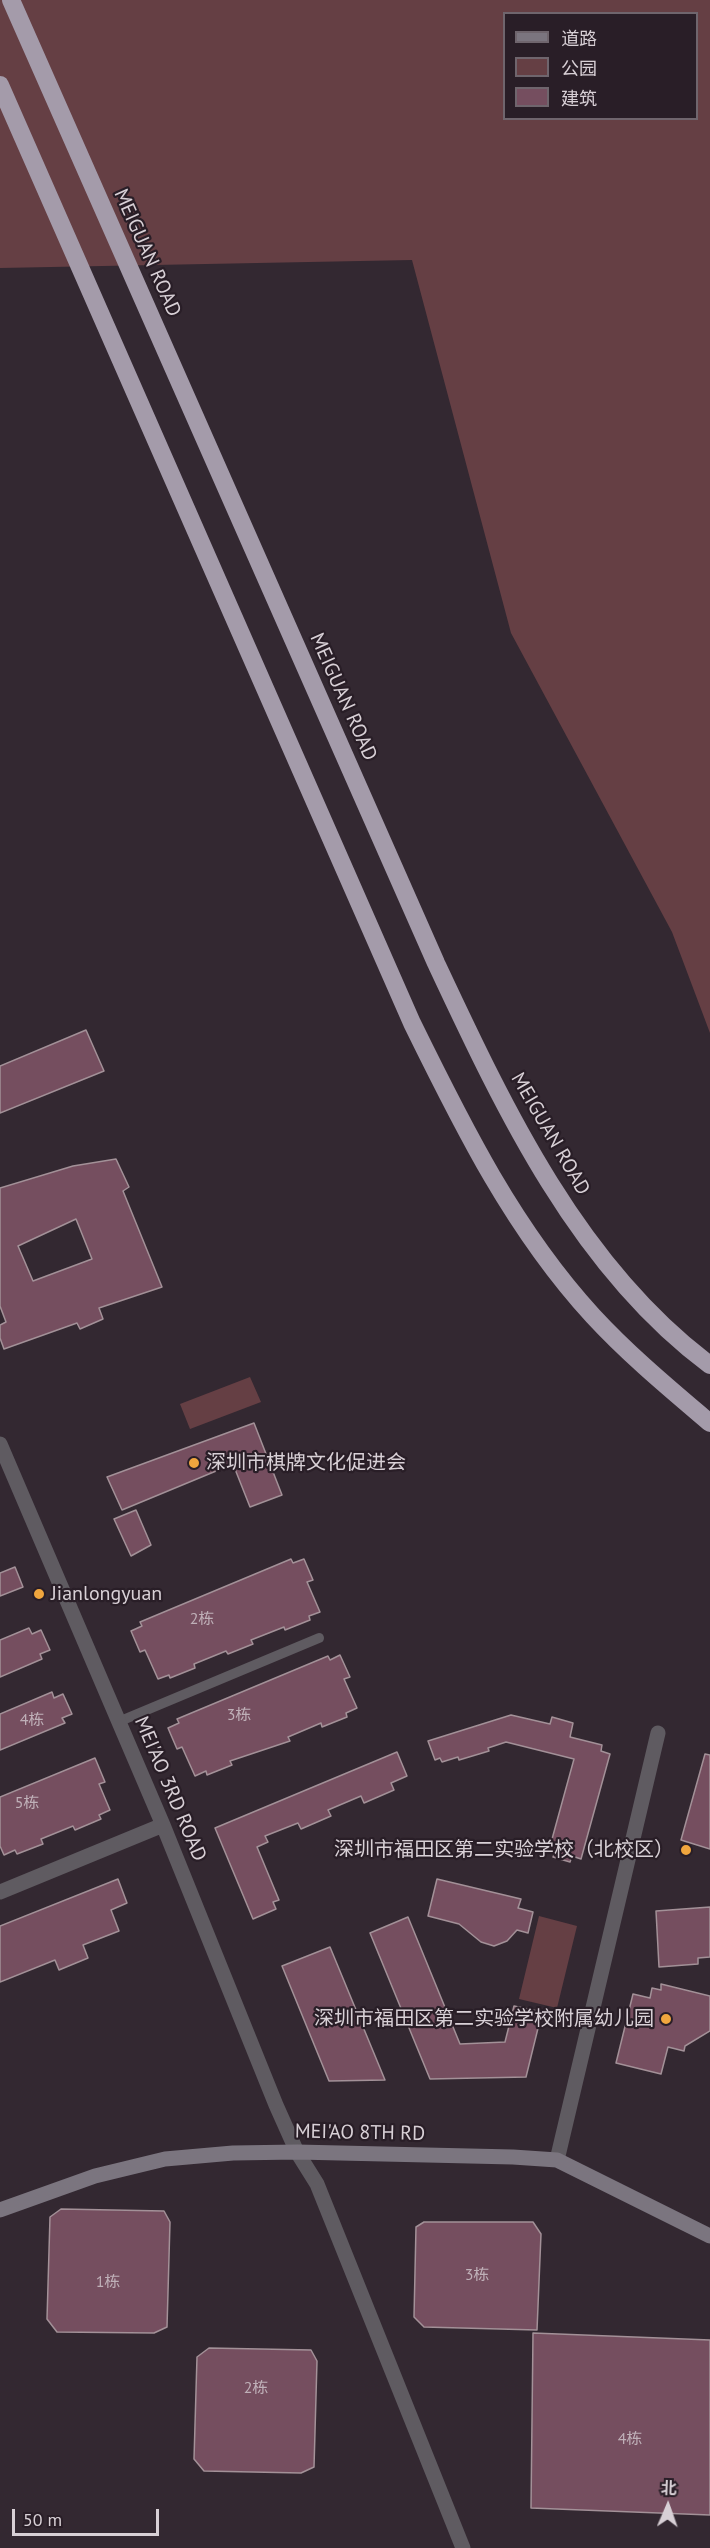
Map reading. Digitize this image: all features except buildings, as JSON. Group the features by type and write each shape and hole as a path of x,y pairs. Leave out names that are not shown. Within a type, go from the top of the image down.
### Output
{"highway":[{"name":"MEIGUAN ROAD","path":"11,0 436,963 482,1060 529,1147 576,1222 630,1293 687,1348 710,1365"},
{"path":"0,85 412,1023 459,1119 498,1190 543,1254 592,1315 638,1362 710,1424"}],"street":[{"name":"MEI'AO 3RD ROAD","path":"0,1444 3,1462 163,1825 297,2152 317,2184 463,2548"},
{"path":"557,2160 658,1733"},
{"path":"0,1892 163,1825"},
{"name":"MEI'AO 8TH RD","path":"0,2210 95,2176 165,2159 233,2153 297,2152 513,2157 557,2160 710,2235"}],"lane":[{"path":"118,1722 319,1638"}],"green space":[{"path":"0,0 710,0 710,1033 672,932 511,633 412,260 0,268"},
{"path":"250,1377 261,1402 190,1429 180,1404"},
{"path":"539,1916 577,1926 557,2008 519,1999"}],"place":[{"name":"深圳市棋牌文化促进会","path":"194,1463"},
{"name":"Jianlongyuan","path":"39,1594"},
{"name":"深圳市福田区第二实验学校（北校区）","path":"686,1850"},
{"name":"深圳市福田区第二实验学校附属幼儿园","path":"666,2019"}]}
